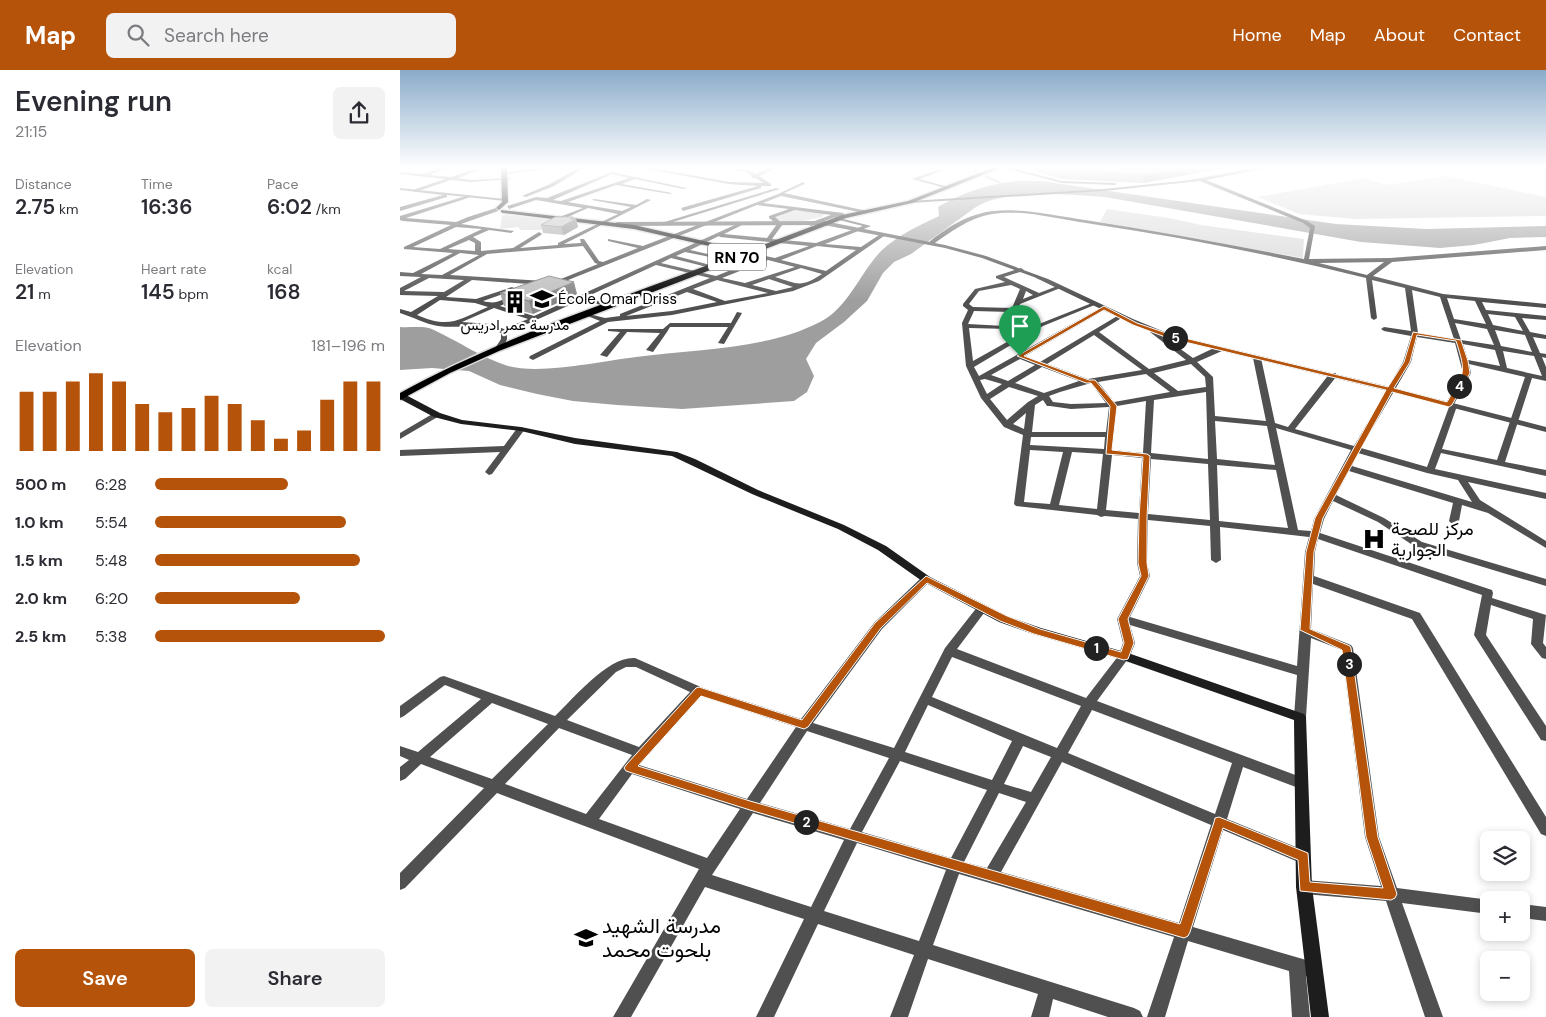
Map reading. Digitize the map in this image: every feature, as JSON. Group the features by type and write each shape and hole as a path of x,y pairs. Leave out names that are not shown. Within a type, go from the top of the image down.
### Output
{"main road":[{"path":"519,212 617,224 745,252"},
{"name":"RN 70","path":"400,397 498,348 840,216 858,212"},
{"path":"400,397 437,416 461,422 521,429 575,441 674,454 755,492 841,527 882,548 926,579 982,609 1037,631 1124,656 1300,717 1304,887 1320,1017"}],"street":[{"path":"400,218 418,212"},
{"path":"403,249 445,229 491,212"},
{"path":"559,218 575,212"},
{"path":"617,212 623,213"},
{"path":"662,224 704,212"},
{"path":"537,289 736,212"},
{"path":"780,224 771,217 785,212"},
{"path":"775,260 868,226 840,216 819,212"},
{"path":"929,244 969,218 985,213 1006,212"},
{"path":"1012,212 1094,223 1306,261 1443,296 1546,306"},
{"path":"1281,212 1313,227 1306,261"},
{"path":"553,247 623,213"},
{"path":"811,224 840,216"},
{"path":"400,218 511,231"},
{"path":"617,224 739,225 824,223 853,231 966,252 1021,270 1152,330 1219,349 1390,389 1546,430"},
{"path":"745,252 768,239 780,224"},
{"path":"504,332 578,294 587,293 739,225"},
{"path":"401,226 445,229"},
{"path":"441,251 488,228"},
{"path":"512,250 539,234"},
{"path":"578,235 597,262 602,264"},
{"path":"718,235 860,249"},
{"path":"587,314 605,320 672,313 800,287 817,280 860,249 885,237"},
{"path":"468,238 478,242 478,254"},
{"path":"610,240 643,248"},
{"path":"403,249 478,254 585,244"},
{"path":"1306,261 1390,260 1546,248"},
{"path":"684,250 728,260"},
{"path":"745,252 827,273"},
{"path":"413,275 458,253"},
{"path":"442,277 487,253"},
{"path":"670,256 712,266"},
{"path":"533,358 605,320 767,258"},
{"path":"1369,276 1390,260"},
{"path":"656,263 776,293"},
{"path":"745,286 800,266"},
{"path":"1021,270 998,277 1039,294"},
{"path":"401,275 529,282 562,286"},
{"path":"400,292 427,276"},
{"path":"1369,276 1374,318"},
{"path":"770,277 800,287"},
{"path":"413,314 470,278"},
{"path":"451,324 506,301 529,282"},
{"path":"1011,283 977,290 965,305 972,308 1016,307 1039,294 1060,287"},
{"path":"1300,717 1310,552 1319,518 1356,449 1407,362 1415,333 1408,286"},
{"path":"966,326 1007,328 1024,288"},
{"path":"686,289 727,303"},
{"path":"400,292 446,294"},
{"path":"476,301 519,292"},
{"path":"578,294 608,306"},
{"path":"1430,471 1451,405 1467,373 1465,361 1443,296"},
{"path":"439,298 476,301 532,318"},
{"path":"1477,299 1499,348 1504,370"},
{"path":"970,366 1042,325 1094,304"},
{"path":"972,308 966,326 970,366 985,398 1007,425 1028,434 1110,435"},
{"path":"976,381 1104,308"},
{"path":"400,311 434,323 492,326 504,332"},
{"path":"1483,312 1546,318"},
{"path":"650,350 667,328 672,313"},
{"path":"722,343 739,313"},
{"path":"985,398 1121,316"},
{"path":"1465,361 1546,378 1538,354 1518,316"},
{"path":"1451,320 1546,337"},
{"path":"610,330 625,331 733,325"},
{"path":"1384,329 1546,356"},
{"path":"1152,330 1202,369 1208,377 1216,524 1216,560"},
{"path":"604,356 625,331"},
{"path":"498,348 504,339 504,332"},
{"path":"1096,332 1175,392"},
{"path":"1007,425 1031,404 1045,396 1091,381 1193,362 1219,349"},
{"path":"1020,356 1091,381 1113,406 1101,514"},
{"path":"1257,358 1294,532"},
{"path":"1500,463 1530,375"},
{"path":"985,376 1045,396 1050,404 1066,407 1113,406 1150,400 1175,392 1209,389"},
{"path":"1290,430 1333,376"},
{"path":"991,876 1088,703 1124,656 1129,643 1123,619 1145,576 1142,563 1143,518 1150,400"},
{"path":"1031,404 1019,504 1101,514 1294,532 1315,536 1488,593 1480,635 1546,736"},
{"path":"400,436 437,416"},
{"path":"1210,418 1271,424 1430,471 1546,496"},
{"path":"489,472 521,429"},
{"path":"1026,447 1108,452 1280,468"},
{"path":"400,452 505,449"},
{"path":"1054,508 1068,450"},
{"path":"1438,450 1546,473"},
{"path":"1346,467 1490,511"},
{"path":"1462,479 1476,502 1528,536 1546,545"},
{"path":"1331,496 1381,520 1418,544 1546,583"},
{"path":"1454,521 1458,501"},
{"path":"1528,536 1546,540"},
{"path":"1308,578 1416,616 1546,830"},
{"path":"622,1017 705,872 804,725 878,626 926,579"},
{"path":"1486,600 1543,618 1537,644 1546,655"},
{"path":"765,1017 853,836 897,755 949,651 982,609"},
{"path":"1123,619 1302,672"},
{"path":"1305,630 1347,648 1372,837 1434,1017"},
{"path":"949,651 1301,783"},
{"path":"403,877 557,722 612,669 626,662 639,663 699,691 1034,799"},
{"path":"400,713 444,680 641,753"},
{"path":"589,821 641,753 699,691"},
{"path":"400,775 491,697"},
{"path":"925,699 1304,857"},
{"path":"899,1017 955,865 997,787 1020,739"},
{"path":"400,750 589,821 705,872 814,915 1134,1017"},
{"path":"1156,1017 1240,760"},
{"path":"630,768 750,806 1314,970"},
{"path":"1304,887 1391,894 1480,906"},
{"path":"1530,912 1546,914"},
{"path":"1297,965 1301,1017"},
{"path":"1040,1017 1047,990"}],"shaded area":[{"path":"787,212 825,213 822,217 797,222 778,220 773,217"},
{"path":"939,212 969,212 911,254 894,262 883,273 867,301 844,322 816,343 806,359 814,376 807,392 794,401 682,409 617,405 573,401 537,394 500,385 469,371 432,368 400,370 400,327 430,328 498,363 537,369 730,347 777,338 799,331 830,316 846,299 881,251 901,236 939,216"},
{"path":"1105,212 1129,212 1201,225 1304,239 1303,258 1100,222"},
{"path":"1191,212 1255,212 1336,224 1426,229 1546,226 1546,237 1510,238 1474,245 1440,248 1361,242"},
{"path":"1295,212 1546,212 1546,216 1356,219"},
{"path":"502,216 554,220 541,230 521,230 518,227 500,229"}],"building":[{"path":"555,217 573,217 570,219 576,219 561,227 541,225"},
{"path":"549,276 574,282 529,301 500,293"}],"place":[{"name":"École Omar Driss","path":"542,299"},
{"name":"مدرسة عمر ادريس","path":"515,302"},
{"name":"مركز للصحة الجوارية","path":"1374,539"},
{"name":"مدرسة الشهيد بلحوت محمد","path":"586,938"}],"route":[{"path":"1020,356 1088,382 1093,381 1113,406 1108,452 1147,456 1142,563 1145,576 1123,619 1129,643 1124,656 1037,631 1003,619 926,579 878,626 804,725 699,691 641,753 630,768 750,806 1184,932 1219,822 1304,857 1304,887 1391,894 1372,837 1347,648 1305,630 1310,552 1319,518 1390,389 1449,405 1467,373 1458,340 1415,333 1407,362 1390,389 1170,337 1135,324 1104,308 1020,356"}]}
